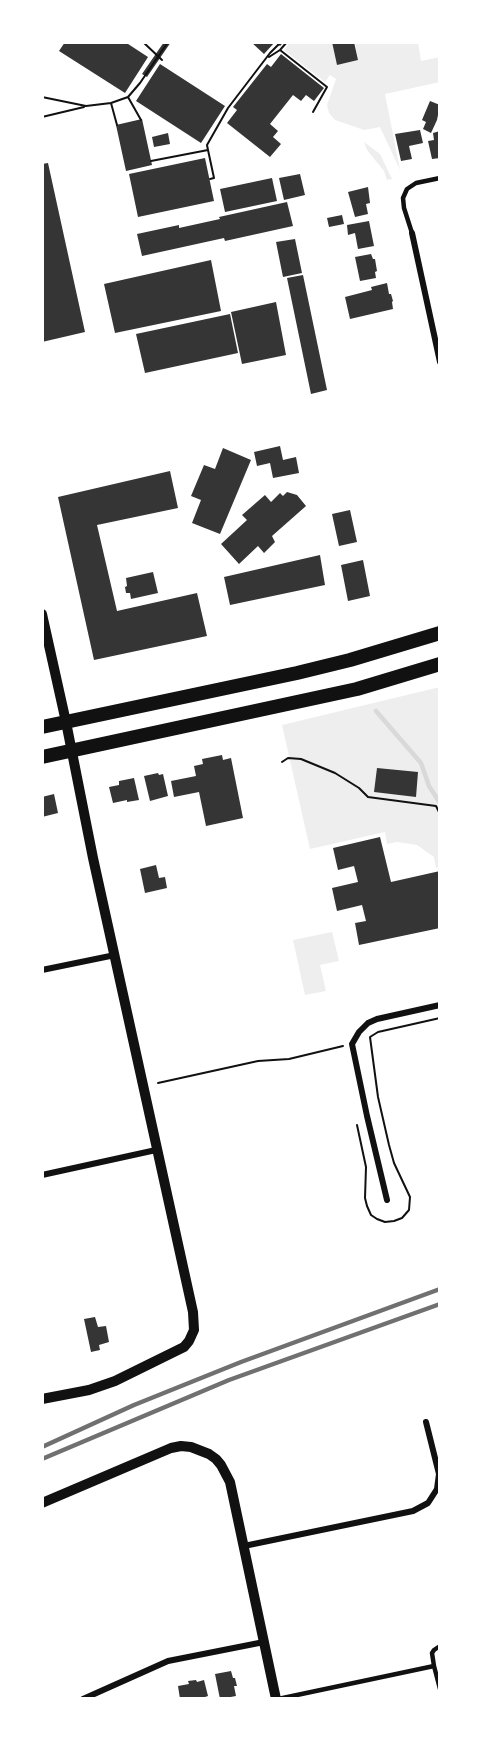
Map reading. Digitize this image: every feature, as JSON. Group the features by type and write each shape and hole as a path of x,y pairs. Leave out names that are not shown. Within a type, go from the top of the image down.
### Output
{"main road":[{"path":"42,727 297,673 440,633"},
{"path":"42,757 357,689 440,664"}],"street":[{"path":"412,233 440,362"},
{"path":"42,614 193,1312 194,1330 184,1347 115,1380 89,1390 42,1399"},
{"path":"42,970 115,955"},
{"path":"387,1200 352,1044 368,1023 377,1019 440,1005"},
{"path":"42,1174 156,1149"},
{"path":"244,1546 413,1511 428,1503 437,1490 439,1474 426,1422"},
{"path":"42,1503 171,1448 181,1446 201,1449 216,1459 230,1482 277,1699"},
{"path":"83,1699 168,1661 264,1642"}],"lane":[{"path":"412,233 404,208 403,198 407,189 416,183 440,178"},
{"path":"440,1646 432,1653 440,1689"},
{"path":"277,1699 434,1666"}],"path":[{"path":"144,42 162,60"},
{"path":"42,117 86,106 111,103 128,97 168,42"},
{"path":"210,179 214,178 207,145 228,108 281,42"},
{"path":"269,57 287,42"},
{"path":"280,50 327,87 313,112"},
{"path":"42,97 86,106"},
{"path":"128,97 141,120"},
{"path":"111,103 117,125"},
{"path":"151,161 208,150"},
{"path":"282,762 288,758 302,759 335,773 359,788 368,797 436,806 440,814"},
{"path":"355,1116 366,1167 365,1198 371,1215 385,1222 402,1218 409,1210 410,1197 394,1163 389,1145 378,1097 370,1037 378,1032 440,1018"},
{"path":"158,1083 258,1061 289,1059 352,1044"}],"shaded area":[{"path":"290,42 332,42 337,65 358,60 355,42 418,42 421,61 440,57 440,82 385,94 400,170 380,127 364,130 335,120 329,113 327,105 336,79 330,75 325,82 284,50"},
{"path":"364,142 380,154 392,179 387,180 384,171 367,150"},
{"path":"440,687 440,867 436,868 434,857 417,845 397,842 387,844 385,832 310,849 282,725"},
{"path":"332,932 339,961 320,965 326,991 305,995 293,940"}],"building":[{"path":"65,42 125,42 148,57 125,93 59,51"},
{"path":"164,42 171,42 147,77 142,74"},
{"path":"251,42 275,42 264,54"},
{"path":"332,42 354,42 358,60 337,65"},
{"path":"281,54 324,88 314,101 306,95 301,101 293,95 270,124 278,131 273,137 281,144 270,157 227,123 237,110 233,107 267,64 271,67"},
{"path":"160,64 225,106 201,143 136,101"},
{"path":"430,101 440,105 431,133 423,129 426,122 422,120"},
{"path":"142,119 152,165 126,171 116,125"},
{"path":"420,130 423,143 409,146 412,159 401,161 395,134"},
{"path":"440,131 440,158 432,159 428,141 434,140 433,133"},
{"path":"168,133 170,144 154,147 152,137"},
{"path":"205,158 214,201 138,217 129,174"},
{"path":"48,163 85,332 42,342 42,164"},
{"path":"300,174 305,195 284,200 279,178"},
{"path":"272,178 277,201 225,212 220,189"},
{"path":"368,187 370,203 366,204 368,214 355,217 348,192"},
{"path":"287,202 293,226 142,256 137,234 179,225 179,228"},
{"path":"342,215 344,224 329,227 327,218"},
{"path":"369,221 374,246 358,249 355,233 348,235 347,225"},
{"path":"295,239 302,273 283,277 276,242"},
{"path":"371,254 375,259 376,278 360,281 355,257"},
{"path":"211,260 221,311 115,333 104,284"},
{"path":"303,275 327,390 311,394 287,278"},
{"path":"387,283 393,309 350,319 345,297 372,290 371,287"},
{"path":"276,302 286,355 242,364 231,312"},
{"path":"230,314 238,353 145,373 136,334"},
{"path":"280,446 283,460 296,457 299,473 273,478 270,463 257,466 254,452"},
{"path":"223,448 251,460 220,534 192,523 201,500 191,496 204,465 215,469"},
{"path":"170,471 178,508 97,525 117,611 197,593 207,636 94,660 58,497"},
{"path":"287,492 297,495 306,506 272,536 275,542 264,553 258,546 239,564 221,544 247,520 242,515 265,495 271,502 280,493 283,496"},
{"path":"350,510 357,542 339,546 332,514"},
{"path":"320,555 325,585 230,605 224,577"},
{"path":"363,560 370,596 348,601 341,565"},
{"path":"153,572 158,593 131,599 130,593 126,593 126,578"},
{"path":"222,755 223,760 231,758 243,818 206,826 199,792 174,797 171,781 196,776 194,766 203,764 202,759"},
{"path":"377,768 418,772 416,797 374,792"},
{"path":"163,774 168,796 150,801 144,776"},
{"path":"134,778 139,800 113,803 109,787 119,785 119,781"},
{"path":"54,794 58,813 42,817 42,797"},
{"path":"380,837 391,882 440,871 440,928 359,945 355,923 366,921 362,905 337,911 332,888 358,882 354,866 338,870 333,848"},
{"path":"156,865 159,878 165,877 167,888 145,893 140,869"},
{"path":"95,1317 98,1327 106,1326 109,1342 99,1345 100,1350 91,1352 84,1319"},
{"path":"231,1671 237,1686 234,1686 236,1696 220,1699 215,1674"},
{"path":"196,1680 197,1682 204,1680 208,1696 202,1699 180,1699 178,1686"}],"waterway":[{"path":"376,711 421,763 429,786 440,803"}],"railway":[{"path":"42,1447 134,1405 241,1362 440,1289"},
{"path":"42,1459 229,1380 440,1304"}]}
